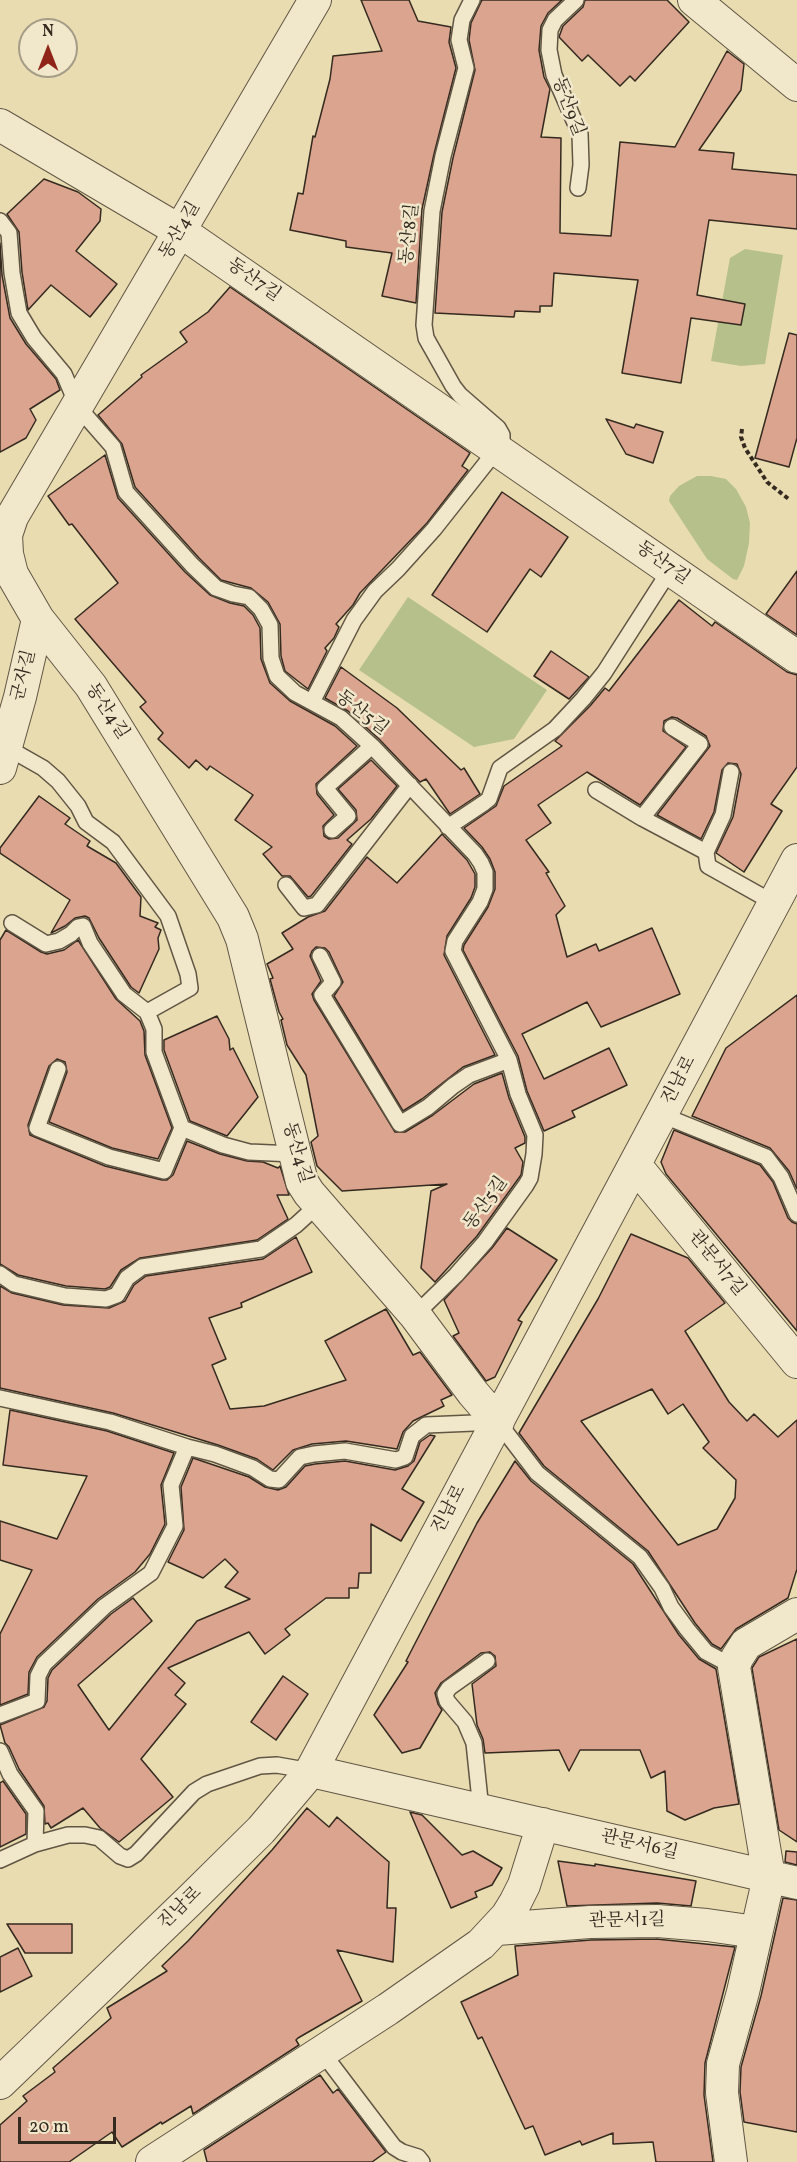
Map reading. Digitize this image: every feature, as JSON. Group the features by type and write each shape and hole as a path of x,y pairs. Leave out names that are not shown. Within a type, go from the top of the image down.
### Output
{"street":[{"name":"동산4길","path":"315,0 12,517 6,535 8,561 12,573 38,619 91,686 233,917 242,939 302,1182 415,1316 473,1393 498,1422"},
{"path":"694,0 797,86"},
{"name":"동산7길","path":"0,125 180,231 797,657"},
{"name":"군자길","path":"3,757 38,619"},
{"name":"진남로","path":"0,2083 244,1846 311,1771 797,860"},
{"name":"관문서7길","path":"635,1166 797,1362"},
{"path":"730,2162 722,2094 723,2064 756,1932 783,1880 734,1667 737,1658 747,1644 797,1614"},
{"name":"관문서6길","path":"311,1771 783,1880"},
{"path":"152,2162 468,1954 497,1929 524,1885 543,1824"},
{"name":"관문서1길","path":"497,1929 590,1922 657,1921 756,1932"}],"lane":[{"name":"동산8길","path":"472,0 462,20 459,40 466,69 443,156 432,211 424,325 426,338 460,395 498,428 502,435 498,449"},
{"name":"동산9길","path":"576,0 555,20 550,30 549,50 554,75 580,134 581,165 578,188"},
{"name":"동산5길","path":"0,220 9,233 12,273 19,313 34,338 64,374 78,407 113,447 126,492 192,566 216,588 249,597 261,609 270,625 271,658 277,676 295,693 341,718 372,746 475,854 485,872 486,880 480,902 455,941 453,951 509,1060 518,1094 535,1135 534,1154 530,1178 485,1242 415,1316"},
{"path":"312,702 354,620 375,591 434,529 498,449"},
{"path":"448,827 489,799 500,768 555,729 583,699 603,673 670,570"},
{"path":"642,819 700,744 672,727"},
{"path":"332,830 348,816 325,788 372,746"},
{"path":"3,757 43,768 58,781 78,806 86,822 113,842 168,916 188,974 190,988 147,1012"},
{"path":"731,772 723,815 706,852 708,866 774,903"},
{"path":"286,885 304,908 317,905 410,785"},
{"path":"596,790 642,819 706,852"},
{"path":"12,923 46,944 59,941 78,927 83,926 90,943 124,994 147,1012 154,1029 154,1052 182,1128 164,1171 109,1157 37,1128 58,1069"},
{"path":"320,956 333,982 322,995 400,1124 429,1107 469,1075 509,1060"},
{"path":"662,1115 766,1157 781,1177 797,1214"},
{"path":"182,1128 223,1145 249,1152 294,1154"},
{"path":"0,1274 14,1284 65,1296 106,1299 117,1295 127,1278 142,1267 261,1249 296,1225 319,1204"},
{"path":"0,1398 110,1422 224,1458 253,1468 270,1479 279,1480 300,1457 345,1451 396,1460 405,1457 412,1436 426,1425 498,1422 537,1473 640,1557 657,1580 671,1607 706,1652 734,1667"},
{"path":"0,1715 38,1701 38,1676 44,1664 105,1606 151,1573 175,1526 171,1485 187,1447"},
{"path":"481,1810 471,1731 447,1701 445,1694 449,1688 487,1661"},
{"path":"0,1751 10,1774 36,1811 35,1844"},
{"path":"0,1860 35,1844 68,1834 85,1834 99,1838 120,1856 128,1859 136,1854 194,1792 207,1784 260,1766 311,1771"},
{"path":"322,2052 394,2147 418,2157 422,2162"}],"path":[{"path":"742,429 741,437 745,448 766,482 790,500"}],"green space":[{"path":"745,249 783,255 765,364 741,366 711,361 730,258"},
{"path":"697,476 726,479 736,489 746,507 750,523 749,543 744,566 737,580 707,559 669,501 670,496 679,486"},
{"path":"408,597 547,690 514,739 474,747 359,670"}],"building":[{"path":"361,0 409,0 418,21 451,27 449,42 456,68 422,209 416,303 382,296 392,253 346,247 346,241 290,230 298,193 303,194 313,136 315,137 330,79 333,56 382,51"},
{"path":"482,0 562,0 548,13 541,26 539,50 544,77 550,89 541,137 561,138 560,233 611,236 620,142 675,147 727,51 744,64 741,90 699,150 734,153 732,169 797,175 797,229 709,220 697,295 745,304 741,325 691,318 681,383 622,373 638,280 554,273 552,306 540,306 540,312 515,311 514,317 435,313 442,212 475,70 469,40 471,23"},
{"path":"585,0 667,0 689,22 635,81 630,76 620,86 588,55 582,61 559,37 563,26 583,7"},
{"path":"44,179 78,192 101,209 100,221 76,251 117,284 90,317 51,285 28,310 19,232 7,214"},
{"path":"0,243 2,275 10,318 26,344 56,379 60,390 30,409 36,420 26,438 0,452"},
{"path":"230,287 470,453 462,466 468,470 427,523 360,593 353,605 336,624 339,627 334,638 325,648 327,651 308,689 285,671 281,656 280,624 268,602 251,588 221,580 199,558 135,487 122,444 98,415 142,377 141,375 187,342 180,332 208,312"},
{"path":"789,333 797,335 797,438 789,467 755,458"},
{"path":"606,419 634,428 636,424 663,432 653,463 626,454"},
{"path":"105,455 118,498 185,572 210,595 244,606 253,615 260,628 261,659 270,683 290,701 335,726 357,746 316,784 317,794 334,815 323,826 324,836 329,839 338,838 357,820 356,810 338,789 371,760 397,786 371,819 347,840 352,844 311,896 308,897 290,876 282,876 263,854 272,847 235,820 253,795 210,766 207,770 196,760 189,768 158,739 163,733 140,707 146,702 75,619 118,583 72,524 69,525 48,496"},
{"path":"502,492 568,537 541,577 530,569 487,632 432,595"},
{"path":"797,571 797,635 766,614"},
{"path":"679,600 712,626 715,622 787,672 797,675 797,767 771,804 782,811 744,872 716,853 733,817 741,774 737,764 728,763 722,770 714,812 701,839 657,815 710,746 706,736 677,718 672,717 664,721 663,731 686,747 640,805 587,772 538,805 551,823 526,840 549,872 546,873 565,906 556,915 567,957 596,944 599,951 652,928 680,994 601,1027 587,1002 522,1034 544,1079 609,1048 627,1085 572,1111 575,1117 544,1131 527,1091 518,1056 463,950 488,907 495,889 495,872 490,859 464,828 496,806 504,786 562,746 555,741 605,688 609,691"},
{"path":"551,651 589,677 569,699 534,676"},
{"path":"341,667 397,708 461,770 464,768 480,794 450,814 426,779 420,782 379,739 348,711 325,698"},
{"path":"39,796 70,818 65,824 90,841 87,846 116,863 141,897 140,916 158,923 155,927 161,930 158,938 159,949 139,993 131,987 99,938 89,918 85,916 75,918 51,933 70,900 0,853 0,848"},
{"path":"442,834 467,860 475,874 475,887 471,898 447,936 444,955 495,1055 463,1067 403,1111 334,996 343,982 329,952 325,948 316,947 310,956 321,981 312,994 314,1000 395,1132 405,1132 433,1115 474,1084 502,1073 509,1098 525,1137 525,1143 515,1148 523,1162 521,1175 477,1236 435,1282 421,1268 431,1191 447,1184 342,1191 317,1166 311,1142 318,1136 306,1075 287,1045 281,1020 283,1019 270,979 273,978 267,964 293,949 282,933 308,917 325,911 367,857 397,883"},
{"path":"6,930 47,954 64,950 78,940 116,999 140,1021 144,1031 145,1055 172,1128 158,1159 112,1148 49,1122 67,1072 65,1062 57,1059 49,1066 28,1125 30,1135 105,1166 162,1180 167,1180 173,1175 187,1141 220,1154 247,1161 263,1162 278,1168 280,1166 289,1195 277,1195 288,1219 257,1240 140,1258 121,1270 110,1287 105,1289 66,1286 18,1275 0,1264 0,940"},
{"path":"797,995 797,1189 789,1171 770,1148 692,1116 726,1048"},
{"path":"217,1016 229,1039 230,1050 233,1048 258,1097 227,1136 190,1121 164,1050 164,1040"},
{"path":"674,1130 760,1165 773,1182 788,1218 797,1224 797,1331 666,1174 661,1162"},
{"path":"507,1228 557,1260 518,1320 522,1322 495,1377 486,1381 453,1336 459,1333 444,1300 492,1248"},
{"path":"631,1234 688,1258 725,1303 685,1331 729,1402 747,1421 754,1414 778,1437 797,1420 797,1569 788,1598 736,1629 721,1649 712,1644 695,1623 648,1551 544,1466 519,1433 598,1299","holes":["652,1389 668,1414 683,1404 709,1442 703,1448 736,1480 735,1498 717,1529 678,1545 581,1421"]},
{"path":"296,1237 312,1272 241,1303 242,1307 209,1318 226,1359 212,1365 230,1409 264,1406 346,1380 325,1341 386,1309 413,1355 420,1352 452,1395 441,1400 444,1406 413,1421 403,1432 397,1449 346,1441 312,1444 293,1450 273,1470 257,1459 218,1445 113,1413 0,1388 0,1286 12,1293 63,1305 109,1308 125,1301 134,1285 146,1276 263,1259"},
{"path":"10,1410 107,1431 174,1453 161,1485 165,1524 150,1554 135,1572 98,1599 37,1657 29,1672 28,1694 0,1705 0,1634 32,1570 0,1560 0,1521 57,1539 87,1476 3,1465"},
{"path":"430,1435 435,1436 402,1489 424,1502 401,1541 371,1524 371,1573 359,1573 358,1588 349,1588 349,1598 326,1598 285,1629 290,1635 265,1654 249,1632 168,1668 185,1683 175,1695 186,1704 141,1759 173,1797 119,1842 100,1828 83,1808 51,1828 48,1823 45,1824 44,1806 19,1769 5,1743 0,1725 44,1707 47,1701 48,1678 52,1670 111,1614 133,1598 152,1621 78,1685 109,1730 197,1621 250,1599 225,1587 238,1572 225,1559 203,1578 168,1562 184,1530 181,1487 193,1458 249,1477 265,1487 278,1490 286,1487 305,1466 315,1464 345,1461 395,1470 408,1466 414,1461 420,1442"},
{"path":"515,1461 531,1481 633,1564 679,1635 699,1659 716,1669 739,1804 714,1808 685,1820 667,1811 665,1771 651,1778 640,1750 580,1750 569,1771 559,1750 485,1753 483,1739 477,1725 472,1684 496,1666 495,1656 490,1652 481,1653 441,1683 435,1693 442,1710 420,1748 402,1753 374,1715 408,1662 406,1661 477,1523"},
{"path":"797,1639 797,1842 779,1830 752,1668 759,1657"},
{"path":"283,1676 308,1694 276,1740 251,1722"},
{"path":"3,1781 26,1814 26,1834 0,1847 0,1783"},
{"path":"307,1808 329,1827 337,1817 389,1862 387,1908 396,1908 393,1962 337,1950 362,2001 298,2038 296,2040 299,2045 193,2114 191,2106 122,2147 112,2132 69,2162 0,2162 0,2125 27,2101 23,2096 55,2072 53,2068 111,2018 107,2008 167,1971 162,1966 272,1850"},
{"path":"410,1812 422,1815 462,1855 473,1851 502,1868 492,1885 475,1892 477,1897 451,1908"},
{"path":"786,1851 797,1852 797,1865 785,1862"},
{"path":"558,1861 595,1866 595,1864 696,1881 691,1906 657,1903 567,1906"},
{"path":"783,1898 797,1900 797,2132 744,2122 740,2092 741,2067 761,1996"},
{"path":"7,1924 72,1924 72,1953 25,1953"},
{"path":"656,1939 735,1947 705,2063 704,2095 713,2162 656,2162 653,2142 613,2144 613,2133 582,2145 580,2141 545,2155 533,2126 525,2129 482,2037 478,2039 461,2002 518,1975 515,1946 591,1940"},
{"path":"18,1948 32,1976 0,1992 0,1957"},
{"path":"320,2075 333,2093 338,2089 386,2152 372,2162 207,2162 204,2150"}]}
